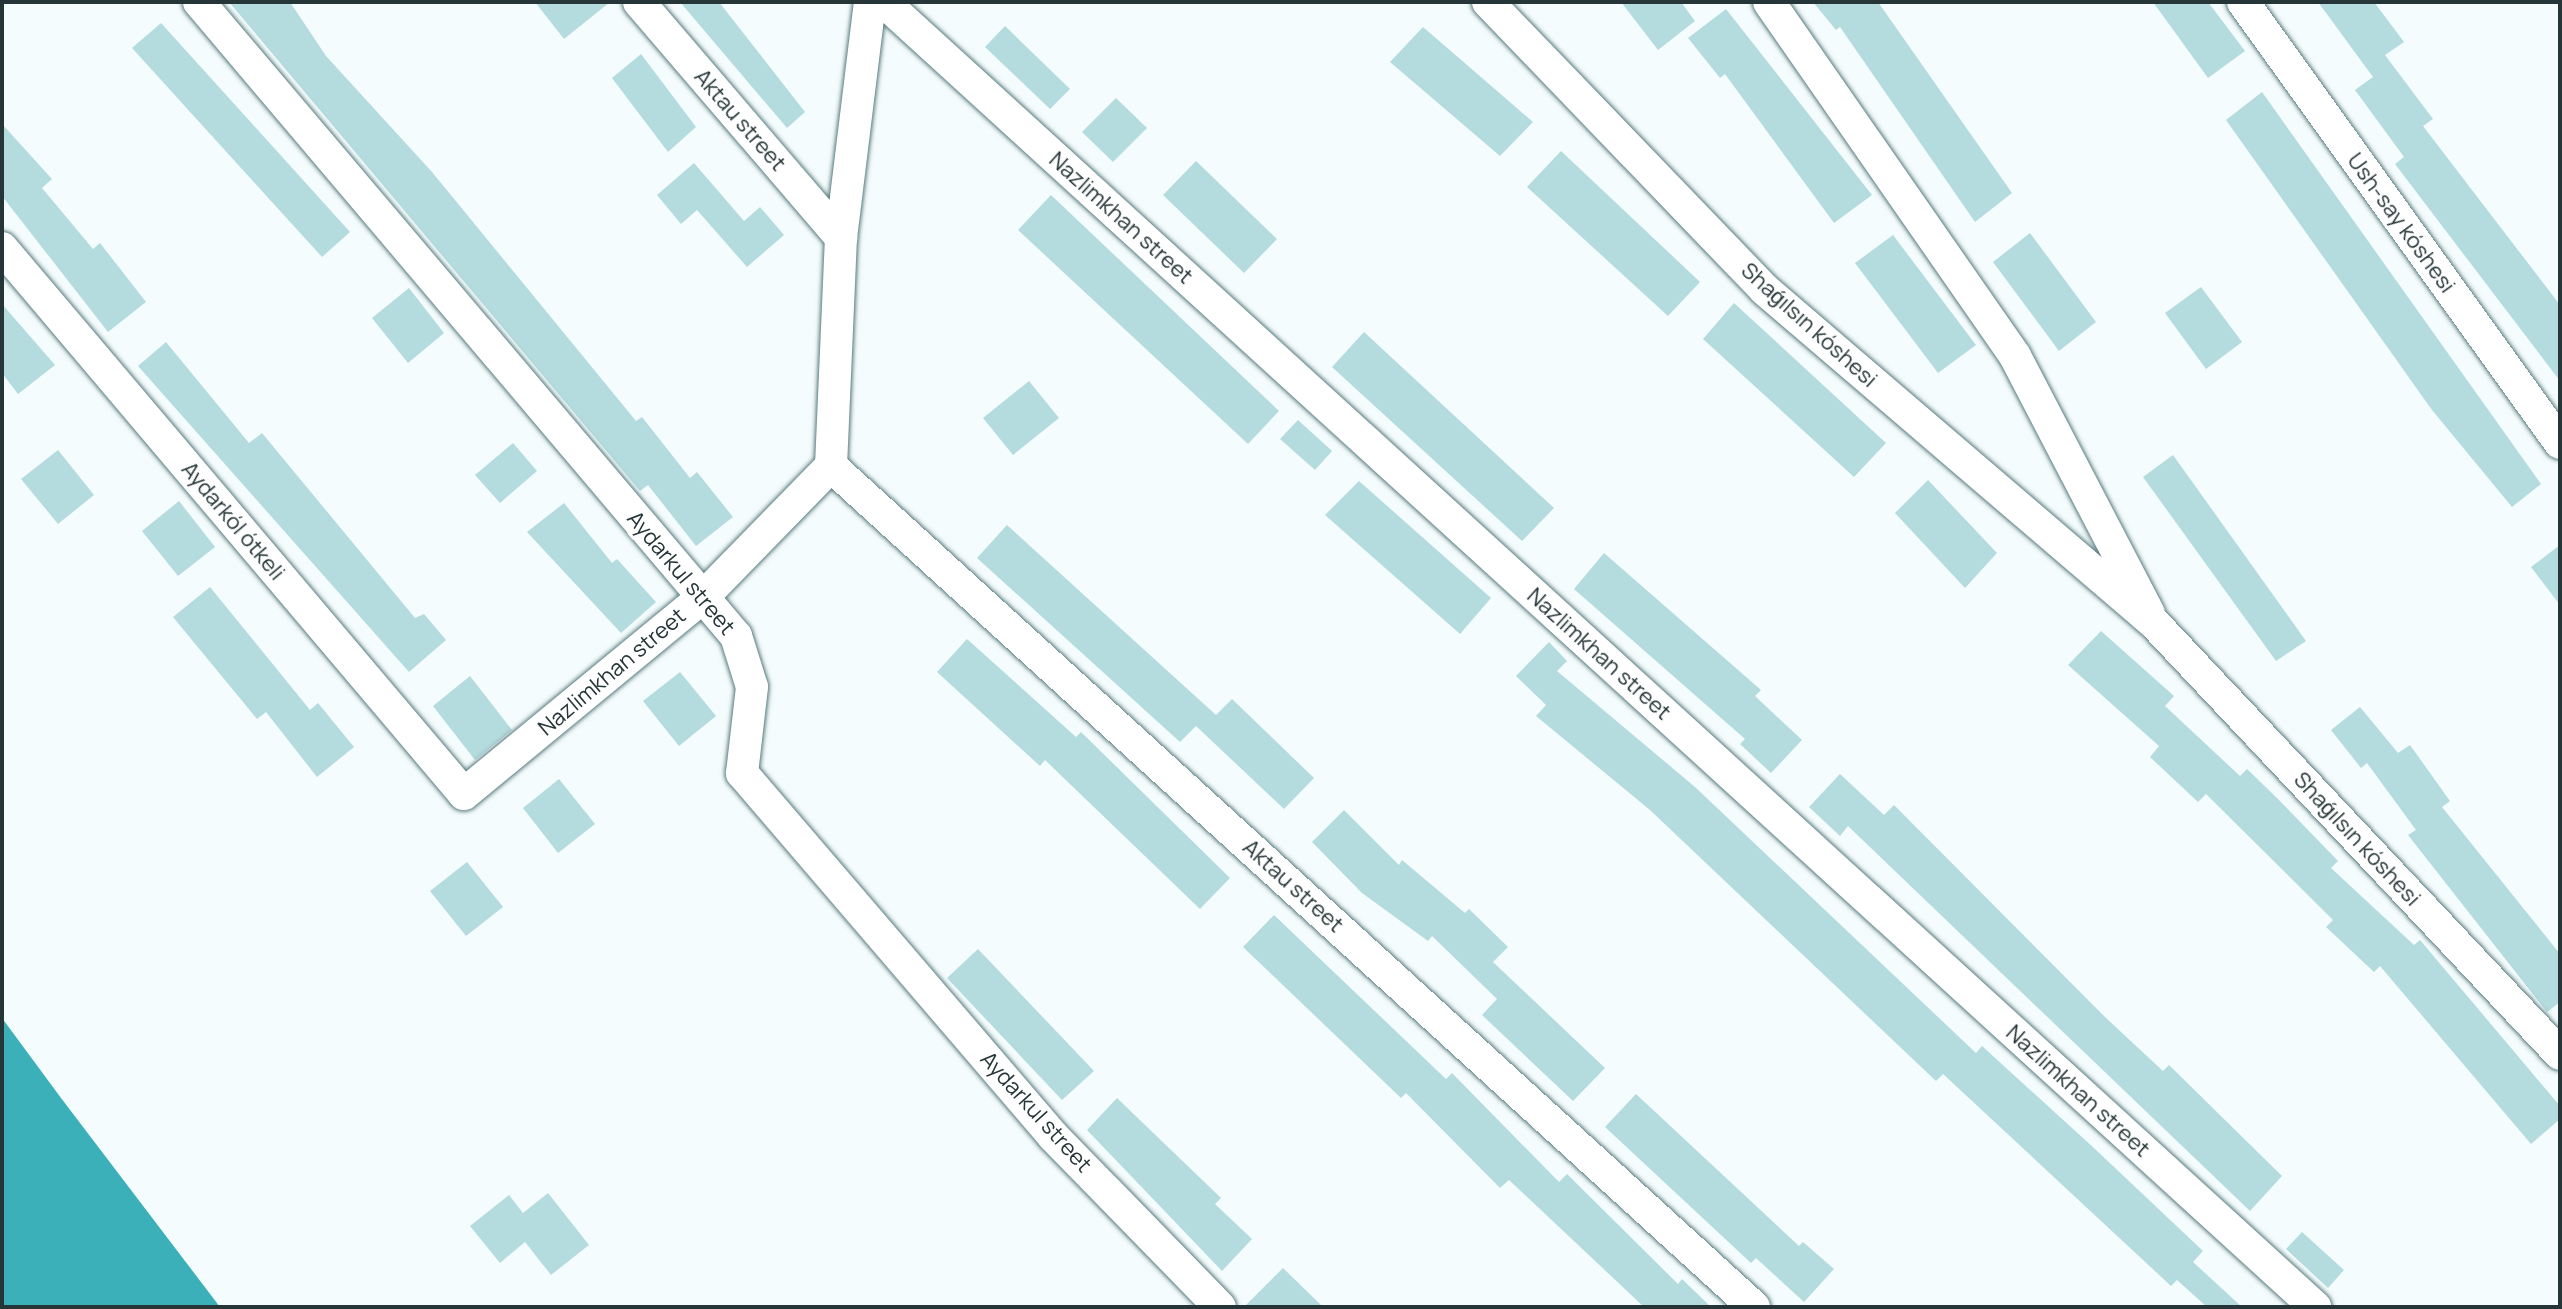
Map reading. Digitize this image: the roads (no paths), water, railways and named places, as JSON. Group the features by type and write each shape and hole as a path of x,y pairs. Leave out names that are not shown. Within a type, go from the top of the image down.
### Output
{"street":[{"name":"Aydarkul street","path":"199,2 736,636 752,687 742,773 1053,1136 1220,1307"},
{"name":"Aktau street","path":"639,2 841,238"},
{"path":"831,466 841,238 870,2"},
{"name":"Nazlimkhan street","path":"884,2 2315,1307"},
{"name":"Shaǵılsın kóshesi","path":"1488,2 1764,289 2154,623 2560,1054"},
{"name":"Shaǵılsın kóshesi","path":"1769,2 2015,356 2154,623"},
{"name":"Ush-say kóshesi","path":"2243,2 2560,443"},
{"name":"Aydarkól ótkeli","path":"2,248 464,794"},
{"name":"Nazlimkhan street","path":"464,794 703,597 831,466"},
{"name":"Aktau street","path":"831,466 1754,1307"}],"water":[{"path":"2,1018 61,1098 220,1307 2,1307"}]}
